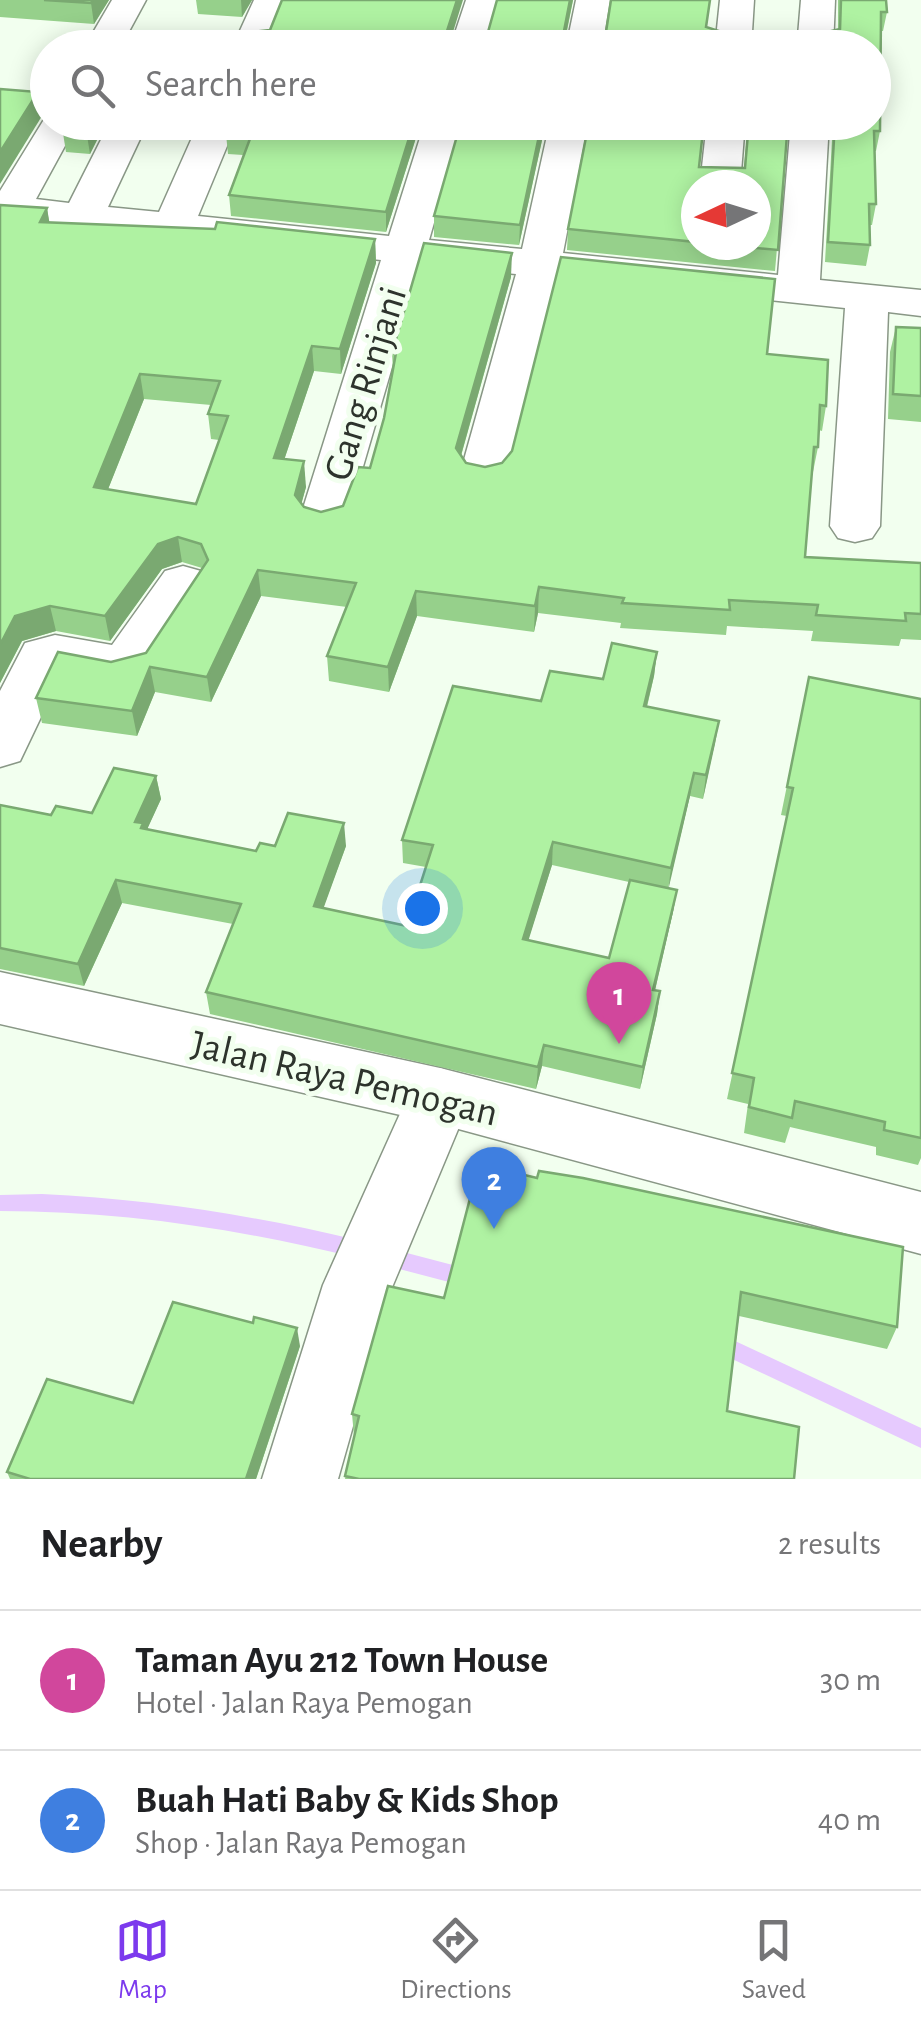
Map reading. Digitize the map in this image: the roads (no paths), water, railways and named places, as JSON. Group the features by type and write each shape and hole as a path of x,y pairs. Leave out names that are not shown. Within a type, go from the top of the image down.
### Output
{"street":[{"path":"112,30 129,0"},
{"path":"258,30 270,0"},
{"path":"474,30 483,0"},
{"path":"587,30 593,0"},
{"path":"734,30 737,0"},
{"path":"816,30 818,0"},
{"path":"48,140 5,209 540,262 713,263 798,290 921,303"},
{"path":"83,216 120,140"},
{"path":"174,224 210,140"},
{"name":"Gang Rinjani","path":"324,518 438,140"},
{"path":"484,474 540,262 564,140"},
{"path":"721,170 724,140"},
{"path":"798,290 809,140"},
{"path":"855,526 867,297"},
{"path":"0,746 44,656 64,652 108,666 128,663 183,583"},
{"name":"Jalan Raya Pemogan","path":"0,998 440,1096 921,1223"},
{"path":"300,1479 358,1285 395,1208 440,1096"}],"waterway":[{"path":"0,1203 87,1205 180,1214 357,1249"},
{"path":"384,1256 468,1278"},
{"path":"718,1342 921,1438"}],"place":[{"name":"Taman Ayu 212 Town House","path":"619,1044"},
{"name":"Buah Hati Baby & Kids Shop","path":"494,1229"}]}
